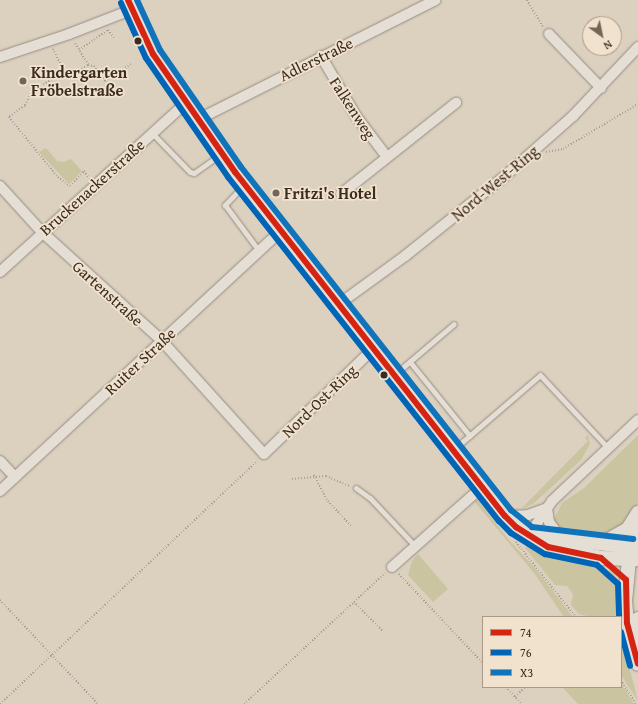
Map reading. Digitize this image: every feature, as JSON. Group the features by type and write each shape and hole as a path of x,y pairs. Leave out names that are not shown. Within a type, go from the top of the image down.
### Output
{"main road":[{"path":"130,5 147,43 197,120 281,231 454,449 505,516 529,535 548,547 601,558 634,555"},
{"path":"603,543 628,529 638,513"},
{"path":"637,661 626,618 626,580 634,555 638,524"},
{"path":"529,535 560,537 603,543 634,555"},
{"path":"601,558 626,580"},
{"path":"637,661 638,619"}],"street":[{"name":"Adlerstraße","path":"197,120 321,56 436,0"},
{"path":"0,57 69,34 130,5"},
{"path":"549,34 601,88"},
{"name":"Nord-West-Ring","path":"339,304 430,237 539,146 601,88 638,47"},
{"name":"Falkenweg","path":"321,56 356,116 387,157"},
{"name":"Bruckenackerstraße","path":"0,272 42,232 186,103"},
{"path":"341,194 456,103"},
{"name":"Gartenstraße","path":"0,186 42,232 162,341 264,454"},
{"name":"Ruiter Straße","path":"0,491 281,231"},
{"name":"Nord-Ost-Ring","path":"264,454 374,348"},
{"path":"529,535 547,508 638,420"},
{"path":"0,461 15,478"},
{"path":"392,567 482,487"},
{"path":"505,516 528,515 547,508"},
{"path":"547,508 549,522 560,537"}],"lane":[{"path":"152,133 190,172 194,173 222,153"},
{"path":"245,184 225,205 259,251"},
{"path":"395,374 454,324"},
{"path":"410,362 470,436"},
{"path":"454,449 540,375 608,448"},
{"path":"356,488 370,498 415,546"}],"path":[{"path":"527,0 536,18 549,34"},
{"path":"79,50 108,30 115,39"},
{"path":"69,34 88,65"},
{"path":"49,41 64,71 74,74 88,65 94,66 105,81 131,64"},
{"path":"64,71 31,94 26,106 9,117 58,177 70,186 84,171 94,185"},
{"path":"539,146 547,153 563,149 638,104"},
{"path":"0,704 264,454"},
{"path":"314,475 328,501 352,527"},
{"path":"292,479 314,475 326,476 356,488"},
{"path":"514,540 575,616"},
{"path":"244,704 392,567 482,662"},
{"path":"0,600 98,704"},
{"path":"354,602 383,631"},
{"path":"622,682 636,704"},
{"path":"507,688 522,704"},
{"path":"515,697 523,688"}],"shaded area":[{"path":"46,148 57,161 64,162 71,159 82,171 69,184 39,152"},
{"path":"588,435 590,444 581,460 533,504 521,509 588,441 585,438"},
{"path":"638,435 638,502 625,526 599,537 563,532 557,528 554,519 562,503 584,488"},
{"path":"478,500 508,539 536,569 572,616 563,616 534,573 474,501"},
{"path":"527,546 554,556 596,565 614,573 621,586 621,616 587,616 579,614 571,605 573,594 567,586 555,585 525,548"},
{"path":"418,554 448,589 433,602 408,575 412,561"},
{"path":"622,626 625,651 638,701 622,677"},
{"path":"622,685 634,704 578,704 563,688 622,688"}],"transit line":[{"name":"74","path":"128,0 153,54 235,172 505,516 516,527 548,547 601,558 626,580 627,623 638,664"},
{"name":"X3","path":"137,0 160,50 241,167 511,510 532,527 633,539"},
{"name":"76","path":"121,3 146,58 228,177 499,521 511,533 545,554 597,565 618,584 619,616"},
{"name":"76","path":"622,636 630,666"}],"place":[{"name":"Kindergarten Fröbelstraße","path":"23,81"},
{"name":"Fritzi's Hotel","path":"276,193"}]}
